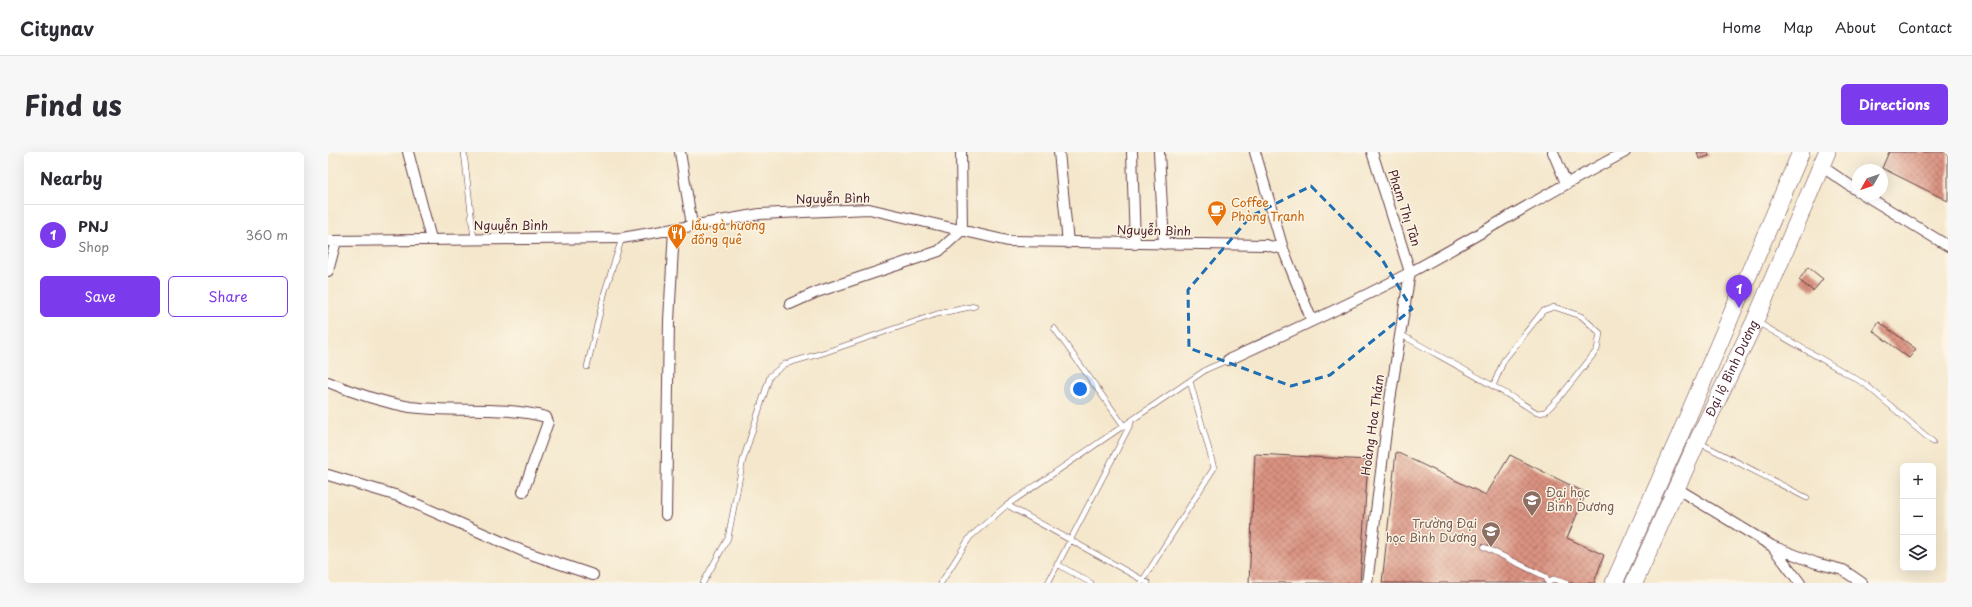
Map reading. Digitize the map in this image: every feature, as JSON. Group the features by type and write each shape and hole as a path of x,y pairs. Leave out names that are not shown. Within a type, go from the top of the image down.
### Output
{"highway":[{"name":"Đại lộ Bình Dương","path":"1614,583 1680,435 1801,152"},
{"name":"Đại lộ Bình Dương","path":"1634,583 1697,442 1755,321 1824,159"}],"street":[{"path":"408,152 431,239"},
{"path":"680,152 692,225"},
{"path":"790,304 817,292 939,250 962,230 961,152"},
{"path":"1059,152 1068,243"},
{"path":"1132,152 1135,244"},
{"path":"1159,152 1164,244"},
{"path":"1255,152 1283,249 1312,322"},
{"name":"Phạm Thị Tân","path":"1372,152 1410,272"},
{"path":"1553,152 1566,183"},
{"path":"1228,360 1312,322 1410,272 1566,183 1625,152"},
{"path":"1824,159 1852,185"},
{"path":"1873,200 1948,246"},
{"name":"Nguyễn Bình","path":"332,241 622,238 760,214 868,209 1008,242 1266,245 1283,249"},
{"path":"666,515 669,321 674,229"},
{"path":"328,271 332,241"},
{"name":"Hoàng Hoa Thám","path":"1367,583 1399,334 1410,272"},
{"path":"328,382 359,394 410,407 504,411 546,417 548,422 523,492"},
{"path":"328,475 398,496 525,552 593,575"},
{"path":"1676,488 1772,546 1816,563 1843,570 1862,583"},
{"path":"1772,546 1800,583"}],"lane":[{"path":"464,152 474,239"},
{"path":"587,367 605,291 622,238"},
{"path":"704,583 728,538 743,460 770,376 785,364 826,352 937,314 975,306"},
{"path":"1399,334 1492,386 1537,414 1545,412 1559,398 1596,350 1600,333 1581,316 1554,307 1543,311 1504,360 1492,386"},
{"path":"1755,321 1865,384 1933,442"},
{"path":"1054,328 1124,426"},
{"path":"941,583 970,537 1007,505 1208,369 1228,360"},
{"path":"1007,505 1070,539 1144,582 1214,468 1190,381"},
{"path":"1048,583 1132,420"},
{"path":"1697,442 1808,498"},
{"path":"1484,547 1546,577 1548,583 1553,579 1566,583"},
{"path":"1057,564 1091,583"}],"highlighted area":[{"path":"1311,186 1380,256 1412,309 1330,375 1291,386 1189,348 1188,290 1251,216"}],"building":[{"path":"1697,152 1708,152 1709,156 1699,159"},
{"path":"1889,152 1948,152 1948,201 1888,171 1888,164 1884,164"},
{"path":"1808,267 1823,279 1813,291 1799,280"},
{"path":"1879,322 1916,349 1909,358 1873,331"},
{"name":"Đại học Bình Dương","path":"1396,452 1486,495 1510,455 1586,493 1567,538 1604,555 1594,583 1382,583"},
{"path":"1255,454 1368,460 1360,583 1249,583"}],"place":[{"name":"Coffee Phòng Tranh","path":"1217,227"},
{"name":"lẩu gà hương đồng quê","path":"677,250"},
{"name":"PNJ","path":"1739,308"},
{"name":"Đại học Bình Dương","path":"1532,517"},
{"name":"Trường Đại học Bình Dương","path":"1491,548"}]}
